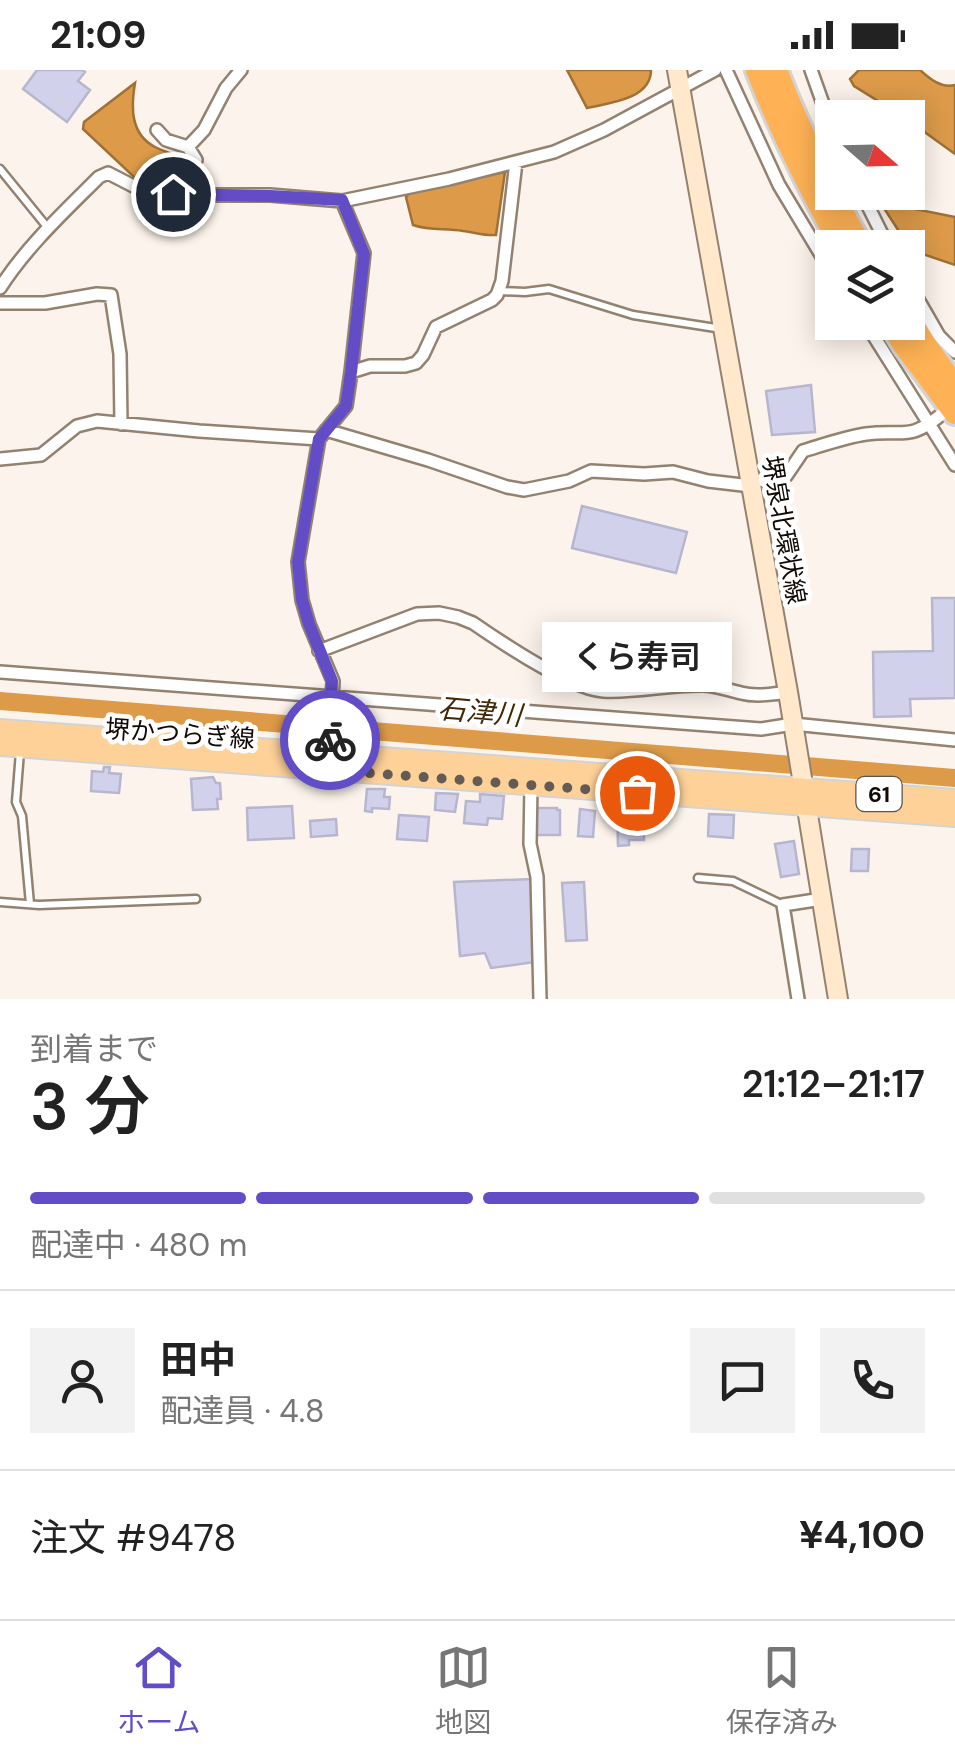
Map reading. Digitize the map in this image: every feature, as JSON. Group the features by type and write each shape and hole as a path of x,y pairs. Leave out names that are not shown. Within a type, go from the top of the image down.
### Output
{"highway":[{"path":"757,70 780,128 833,230"},
{"path":"776,70 828,189 852,230"},
{"path":"901,340 949,413"},
{"path":"922,340 955,386"}],"main road":[{"name":"堺泉北環状線","path":"679,79 788,692 838,999"},
{"name":"堺かつらぎ線","path":"0,729 955,799"},
{"name":"堺かつらぎ線","path":"0,746 329,755 530,786 804,789 955,817"}],"street":[{"path":"188,148 204,130 226,88 241,70"},
{"path":"0,288 48,228 99,177 108,173 155,195 342,200 449,179 554,152 604,130 679,79 714,70"},
{"path":"726,70 780,185 815,244"},
{"path":"811,70 822,100"},
{"path":"157,130 166,140 188,148 196,160 173,194"},
{"path":"351,372 370,366 416,363 436,327 492,300 502,281 516,162"},
{"path":"329,755 332,681 305,612 298,562 322,434 346,406 351,372 364,254 342,200"},
{"path":"0,303 45,303 111,295 120,354 121,424"},
{"path":"925,312 939,336 955,352"},
{"path":"876,340 955,465"},
{"path":"0,459 41,455 77,426 97,421 322,434 428,460 524,490 569,481 591,470 673,472 708,481 750,484 789,474 803,451 862,434 910,434 949,413"},
{"path":"319,651 417,614 439,613 458,616 576,686 588,689 694,685 721,686 744,694 788,692"},
{"path":"0,672 955,740"},
{"path":"530,786 540,999"},
{"path":"798,999 782,905 822,899"}],"lane":[{"path":"0,169 48,228"},
{"path":"499,291 550,289 633,315 723,329"},
{"path":"20,747 16,802 22,816 30,904"},
{"path":"698,878 733,881 782,905"},
{"path":"0,902 196,898"}],"shaded area":[{"path":"567,70 651,70 649,80 637,93 587,108"},
{"path":"859,70 920,70 940,84 955,85 955,154 925,132 925,100 877,100 854,86 850,79"},
{"path":"135,83 133,110 141,135 155,147 178,157 163,187 153,187 133,176 83,129 84,122"},
{"path":"505,172 496,235 413,225 406,197 410,192"},
{"path":"885,210 920,210 955,217 955,265 925,255 925,230 898,230"}],"building":[{"path":"37,70 85,72 78,81 90,90 67,122 23,89"},
{"path":"811,385 815,432 772,435 766,391"},
{"path":"582,506 687,532 676,573 572,548"},
{"path":"932,598 955,598 955,698 910,699 911,716 874,717 873,652 933,651"},
{"path":"104,767 110,767 109,773 121,774 119,793 91,791 92,771 103,772"},
{"path":"213,777 220,783 218,809 193,810 191,779"},
{"path":"367,789 385,789 384,797 390,797 389,809 365,811"},
{"path":"436,793 458,794 455,812 435,810"},
{"path":"480,794 504,796 502,819 488,818 487,825 464,823 466,801 480,802"},
{"path":"292,806 294,838 248,840 247,808"},
{"path":"535,808 560,810 560,835 535,835"},
{"path":"643,808 644,840 629,840 629,845 618,846 617,809"},
{"path":"580,809 595,811 593,837 578,836"},
{"path":"709,814 734,815 733,838 708,836"},
{"path":"399,815 429,817 427,841 397,839"},
{"path":"336,819 337,835 311,837 310,821"},
{"path":"794,841 799,874 781,877 775,844"},
{"path":"852,849 869,849 868,871 851,871"},
{"path":"533,879 535,962 491,968 485,953 460,956 454,882"},
{"path":"584,882 587,940 566,941 562,883"}],"waterway":[{"name":"石津川","path":"0,701 955,778"}],"way so far":[{"path":"330,740 328,770 637,793"}],"place":[{"name":"くら寿司","path":"637,793"}],"route":[{"path":"173,194 342,200 364,254 346,406 319,439 298,562 302,600 332,681 330,740"}]}
